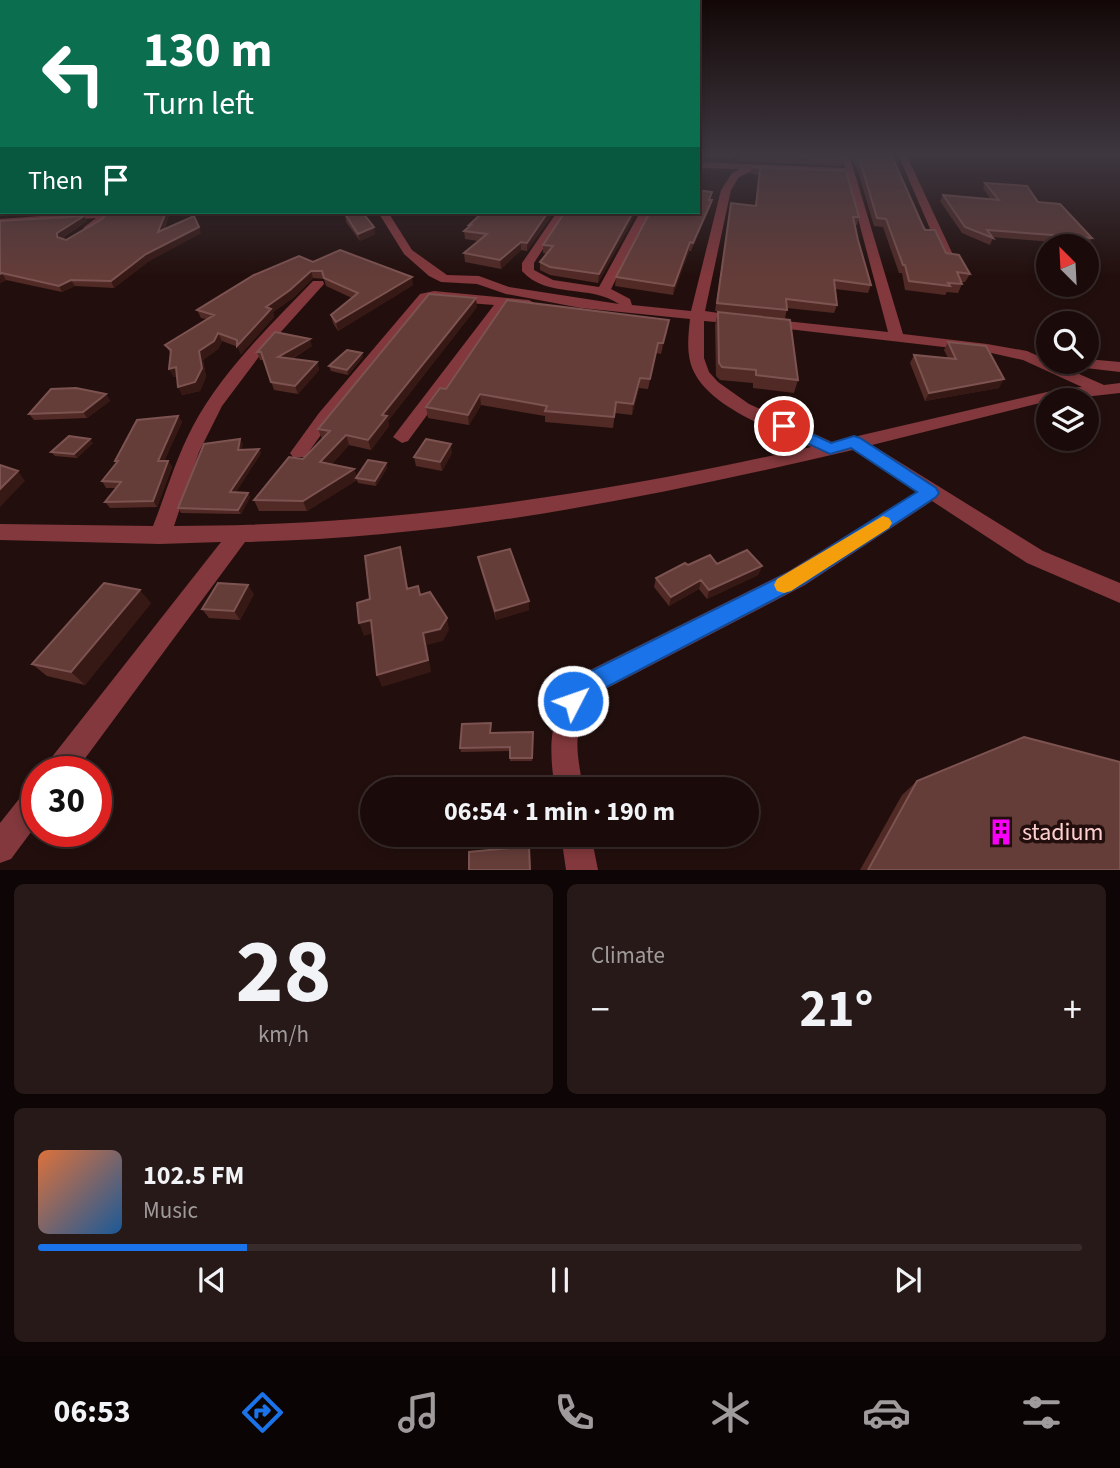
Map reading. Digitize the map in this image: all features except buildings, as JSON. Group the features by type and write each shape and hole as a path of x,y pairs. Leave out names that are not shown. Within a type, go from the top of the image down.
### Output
{"street":[{"path":"719,195 696,316 697,362 707,379 739,404 830,449"},
{"path":"857,195 896,335"},
{"path":"920,195 949,259"},
{"path":"0,222 105,214 100,221 78,234"},
{"path":"384,214 408,252 433,274 445,279 479,281 506,290 571,302 955,342 1036,357"},
{"path":"561,214 527,268 532,275 546,281 620,297 626,309"},
{"path":"603,292 644,214"},
{"path":"160,536 201,427 216,402 232,379 318,284"},
{"path":"299,453 325,417 425,297 434,295 518,305 571,302"},
{"path":"402,437 503,302"},
{"path":"1027,356 1099,388 1120,387"},
{"path":"1099,365 1120,367"},
{"path":"0,532 238,535 340,531 503,513 651,489 1036,400"},
{"path":"854,442 930,493 1035,557 1120,604"},
{"path":"567,777 562,740 565,717 573,701 587,685 797,578 930,493"},
{"path":"70,756 238,535"},
{"path":"1035,557 1120,593"},
{"path":"0,848 21,820"},
{"path":"578,847 582,870"}],"slow traffic":[{"path":"784,585 883,523"}],"place":[{"name":"stadium","path":"1001,832"}],"route":[{"path":"573,701 587,685 797,578 930,493 854,442 830,449 784,426"}]}
